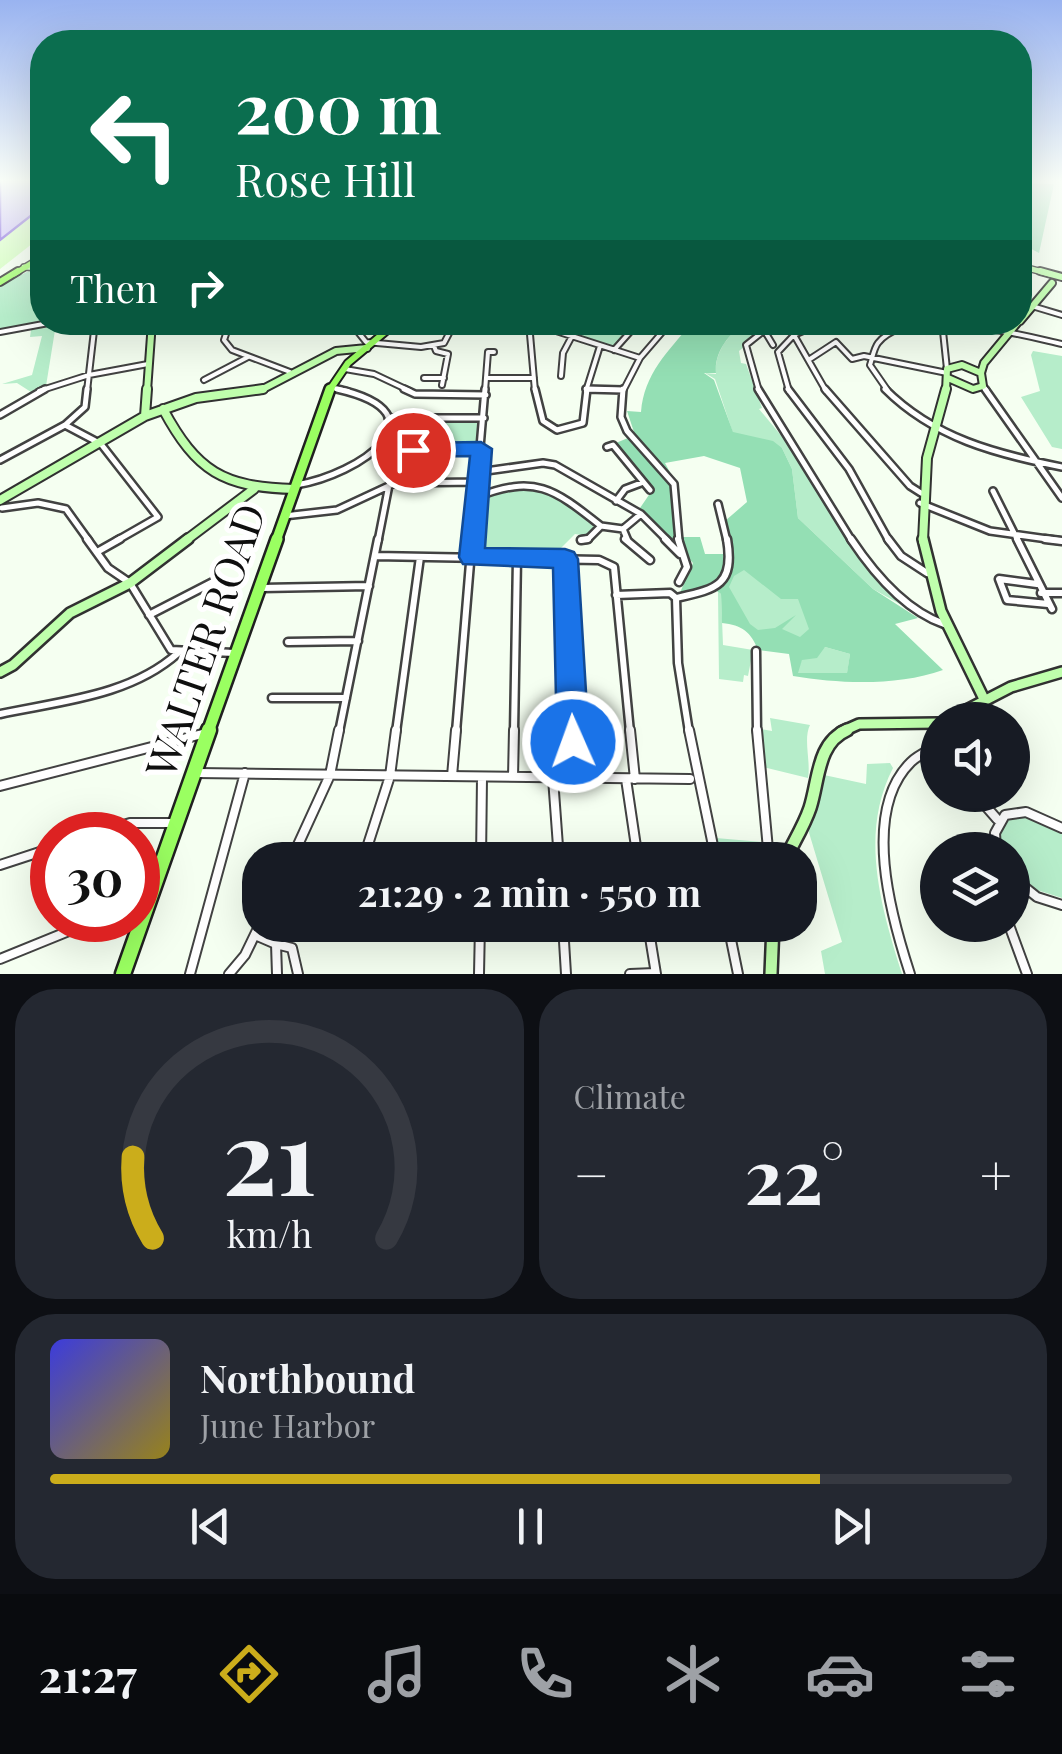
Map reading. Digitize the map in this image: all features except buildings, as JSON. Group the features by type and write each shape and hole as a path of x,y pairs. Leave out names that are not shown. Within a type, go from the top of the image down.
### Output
{"main road":[{"path":"0,279 30,263"},
{"path":"0,279 30,263"},
{"name":"WALTER ROAD","path":"160,861 330,388 342,369 383,335"},
{"name":"WALTER ROAD","path":"123,974 132,942"}],"street":[{"path":"24,267 30,267"},
{"path":"1032,271 1060,279 1061,267"},
{"path":"1050,279 1032,306 1062,315"},
{"path":"0,332 30,326"},
{"path":"0,460 65,424 85,407 94,335"},
{"path":"145,416 152,335"},
{"path":"224,335 226,345 290,372"},
{"path":"360,335 370,346"},
{"path":"434,350 450,335"},
{"path":"529,335 534,405 540,422 549,428 570,428 583,423 586,388 600,346"},
{"path":"569,335 640,358"},
{"path":"614,350 627,335"},
{"path":"660,335 640,358 624,390 621,410 625,428 674,484 672,506 680,554"},
{"path":"758,335 746,345 751,377 764,408 806,464 867,565 924,616 944,624"},
{"path":"767,335 773,345"},
{"path":"928,574 911,563 889,539 848,468 794,399 782,377 777,354 794,335 830,398 921,498 970,525 1014,536 1062,540"},
{"path":"891,335 876,345 870,357 876,377 907,411 975,445 1062,467"},
{"path":"943,335 948,393 934,427 921,498 928,574 944,624 984,700"},
{"path":"1007,335 984,363 983,386 1062,498"},
{"path":"1013,335 1062,344"},
{"path":"561,376 564,353 572,336"},
{"path":"810,358 834,342 852,359 870,357 947,373 965,388"},
{"path":"1,504 145,416 196,398 251,394 336,352 370,346 448,354 443,381 424,378"},
{"path":"452,776 488,352 494,352"},
{"path":"945,356 981,373"},
{"path":"204,380 248,357"},
{"path":"970,366 984,363"},
{"path":"0,415 33,393 91,373 152,364"},
{"path":"947,373 960,364"},
{"path":"342,369 374,374 415,394 486,395"},
{"path":"488,378 534,378"},
{"path":"948,393 983,386"},
{"path":"163,409 196,463 254,489 295,487 351,472 378,450 389,432 388,418 369,397 330,388"},
{"path":"586,388 624,390"},
{"path":"388,418 484,418"},
{"path":"65,424 98,443 158,519 97,552"},
{"path":"607,447 614,444 650,490"},
{"path":"378,450 481,449"},
{"path":"479,472 543,463 554,465 641,514 680,554 687,567 679,582"},
{"path":"284,516 336,510 390,485 478,482"},
{"path":"477,497 509,484 537,482 550,486 601,526 623,530"},
{"path":"616,500 625,489 642,482"},
{"path":"299,842 330,774 390,485"},
{"path":"0,672 13,665 70,613 130,583 254,489"},
{"path":"993,491 1050,606 1008,600 999,580 1036,584"},
{"path":"1,504 38,502 66,509 108,568 130,583 171,650 236,652"},
{"path":"616,595 675,596 714,588 722,582 730,556 718,504"},
{"path":"623,530 641,514"},
{"path":"581,540 588,539 601,526"},
{"path":"623,530 625,539 644,560"},
{"path":"375,556 599,560 614,567 636,842"},
{"path":"369,842 390,776 420,557"},
{"path":"514,777 517,558"},
{"path":"565,559 574,778"},
{"path":"149,615 215,581"},
{"path":"259,588 369,586"},
{"path":"1042,593 1062,593"},
{"path":"675,596 674,627 682,681 713,842"},
{"path":"288,642 358,640"},
{"path":"756,651 755,712 766,842"},
{"path":"0,714 136,682 178,653"},
{"path":"980,702 1011,687 1062,672"},
{"path":"272,698 346,698"},
{"path":"793,842 809,810 822,756 836,734 859,724 920,723"},
{"path":"0,786 208,732"},
{"path":"910,974 890,903 885,861 888,801 904,770 920,754"},
{"path":"194,773 690,780"},
{"path":"190,974 245,773"},
{"path":"481,842 482,777"},
{"path":"553,778 557,842"},
{"path":"993,832 998,820 1009,812 1028,811 1062,828"},
{"path":"991,812 998,820"},
{"path":"160,822 176,822"},
{"path":"0,865 30,855"},
{"path":"1030,892 1062,905"},
{"path":"0,959 42,942"},
{"path":"229,974 250,942"},
{"path":"271,942 292,948 298,974"},
{"path":"479,974 480,942"},
{"path":"564,942 566,974"},
{"path":"630,974 656,973 651,942"},
{"path":"731,942 738,974"},
{"path":"771,974 772,942"},
{"path":"1015,942 1027,974"},
{"path":"276,944 277,974"}],"shaded area":[{"path":"0,225 19,225 0,240"},
{"path":"1032,225 1045,225 1039,253 1032,249"},
{"path":"30,270 30,324 0,329 0,285"},
{"path":"30,335 54,335 46,386 31,392 17,383 2,384 32,375 42,336"},
{"path":"577,335 626,335 614,347"},
{"path":"682,335 731,335 717,358 716,373 704,373 714,380 733,432 773,441 782,448 792,469 798,518 873,589 918,618 895,624 943,670 907,679 869,682 793,676 789,654 758,650 745,630 722,623 721,594 711,587 679,595 693,563 640,508 653,489 616,443 635,435 627,411 641,412 647,386","holes":["704,456 740,468 747,502 725,521 732,554 705,554 700,537 680,537 678,487 665,463","744,570 781,599 798,599 809,629 800,637 782,629 796,615 775,628 758,630 750,624 729,587 734,576","825,647 850,654 847,673 798,673 802,660 817,658"]},
{"path":"731,335 758,335 739,351 762,408 759,409 798,456 864,565 923,617 873,589 798,518 792,469 782,448 733,433 715,379 705,373 716,374 717,358"},
{"path":"1033,351 1062,356 1062,449 1052,447 1021,397 1040,391"},
{"path":"398,421 479,421 477,447 386,446 392,425"},
{"path":"522,484 553,490 596,526 588,536 575,534 555,554 475,555 484,496"},
{"path":"758,495 868,587 795,643 772,646 736,621 723,592"},
{"path":"718,592 723,645 753,650 743,682 719,679"},
{"path":"825,647 850,654 847,674 797,673 802,659"},
{"path":"770,718 810,725 808,778 763,767 760,729 772,731"},
{"path":"890,763 893,768 883,793 875,845 881,897 902,974 825,974 821,951 842,942 817,859 817,842 812,842 807,826 824,775 866,784 867,764"},
{"path":"1015,816 1029,816 1062,832 1062,898 1030,884 1030,832 1001,832"},
{"path":"716,838 762,842 717,842"}],"sand":[{"path":"19,225 30,225 30,245 0,269 0,240"}],"route":[{"path":"413,450 481,449 472,557 565,559 573,742"}]}
